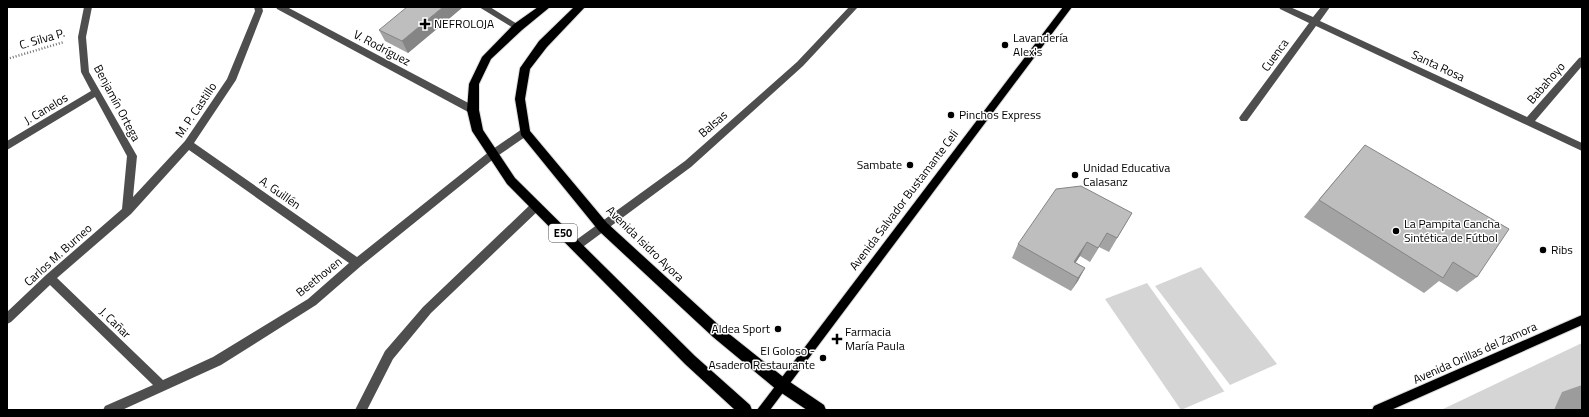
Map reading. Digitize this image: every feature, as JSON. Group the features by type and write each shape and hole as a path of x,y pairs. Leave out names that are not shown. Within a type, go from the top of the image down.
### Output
{"highway":[{"name":"E50","path":"545,7 518,27 486,57 474,84 473,110 478,131 511,181 690,360 745,410"},
{"path":"525,132 520,99 525,68 543,44 580,7"},
{"name":"Avenida Isidro Ayora","path":"525,132 603,228 718,333 782,384 819,410"}],"main road":[{"name":"Avenida Salvador Bustamante Celi","path":"763,410 1068,7"},
{"name":"Avenida Orillas del Zamora","path":"1378,410 1582,320"}],"street":[{"name":"Benjamín Ortega","path":"88,7 82,37 85,72 132,156 127,210"},
{"name":"V. Rodríguez","path":"280,7 473,110"},
{"path":"483,7 518,27"},
{"name":"Balsas","path":"576,246 603,228 688,164 800,64 854,7"},
{"name":"Santa Rosa","path":"1283,7 1582,147"},
{"name":"Cuenca","path":"1244,118 1326,7"},
{"name":"M. P. Castillo","path":"127,210 188,144 231,80 261,8"},
{"name":"Babahoyo","path":"1529,122 1582,60"},
{"name":"J. Canelos","path":"7,146 96,92"},
{"name":"Beethoven","path":"109,410 217,360 312,302 357,263 493,154 525,132"},
{"name":"A. Guillén","path":"188,144 357,263"},
{"path":"361,410 389,355 427,310 536,206"},
{"name":"Carlos M. Burneo","path":"7,319 50,278 127,210"},
{"name":"J. Cañar","path":"50,278 161,386"}],"path":[{"name":"C. Silva P.","path":"7,59 82,37"}],"shaded area":[{"path":"1201,267 1277,364 1230,385 1155,286"},
{"path":"1147,283 1225,391 1181,410 1105,299"},
{"path":"1582,343 1582,410 1441,410"}],"building":[{"path":"407,7 443,7 402,41 379,30"},
{"name":"La Pampita Cancha Sintética de Fútbol","path":"1365,145 1509,229 1477,277 1453,262 1443,278 1319,200"},
{"path":"1081,186 1132,213 1117,238 1107,233 1098,248 1087,242 1074,262 1085,268 1078,278 1018,244 1056,189"}],"place":[{"name":"NEFROLOJA","path":"425,24"},
{"name":"Lavandería Alex's","path":"1005,45"},
{"name":"Pinchos Express","path":"951,115"},
{"name":"Sambate","path":"910,165"},
{"name":"Unidad Educativa Calasanz","path":"1075,175"},
{"name":"La Pampita Cancha Sintética de Fútbol","path":"1396,231"},
{"name":"Ribs","path":"1543,250"},
{"name":"Aldea Sport","path":"778,329"},
{"name":"Farmacia María Paula","path":"837,339"},
{"name":"El Goloso - Asadero Restaurante","path":"823,358"}]}
